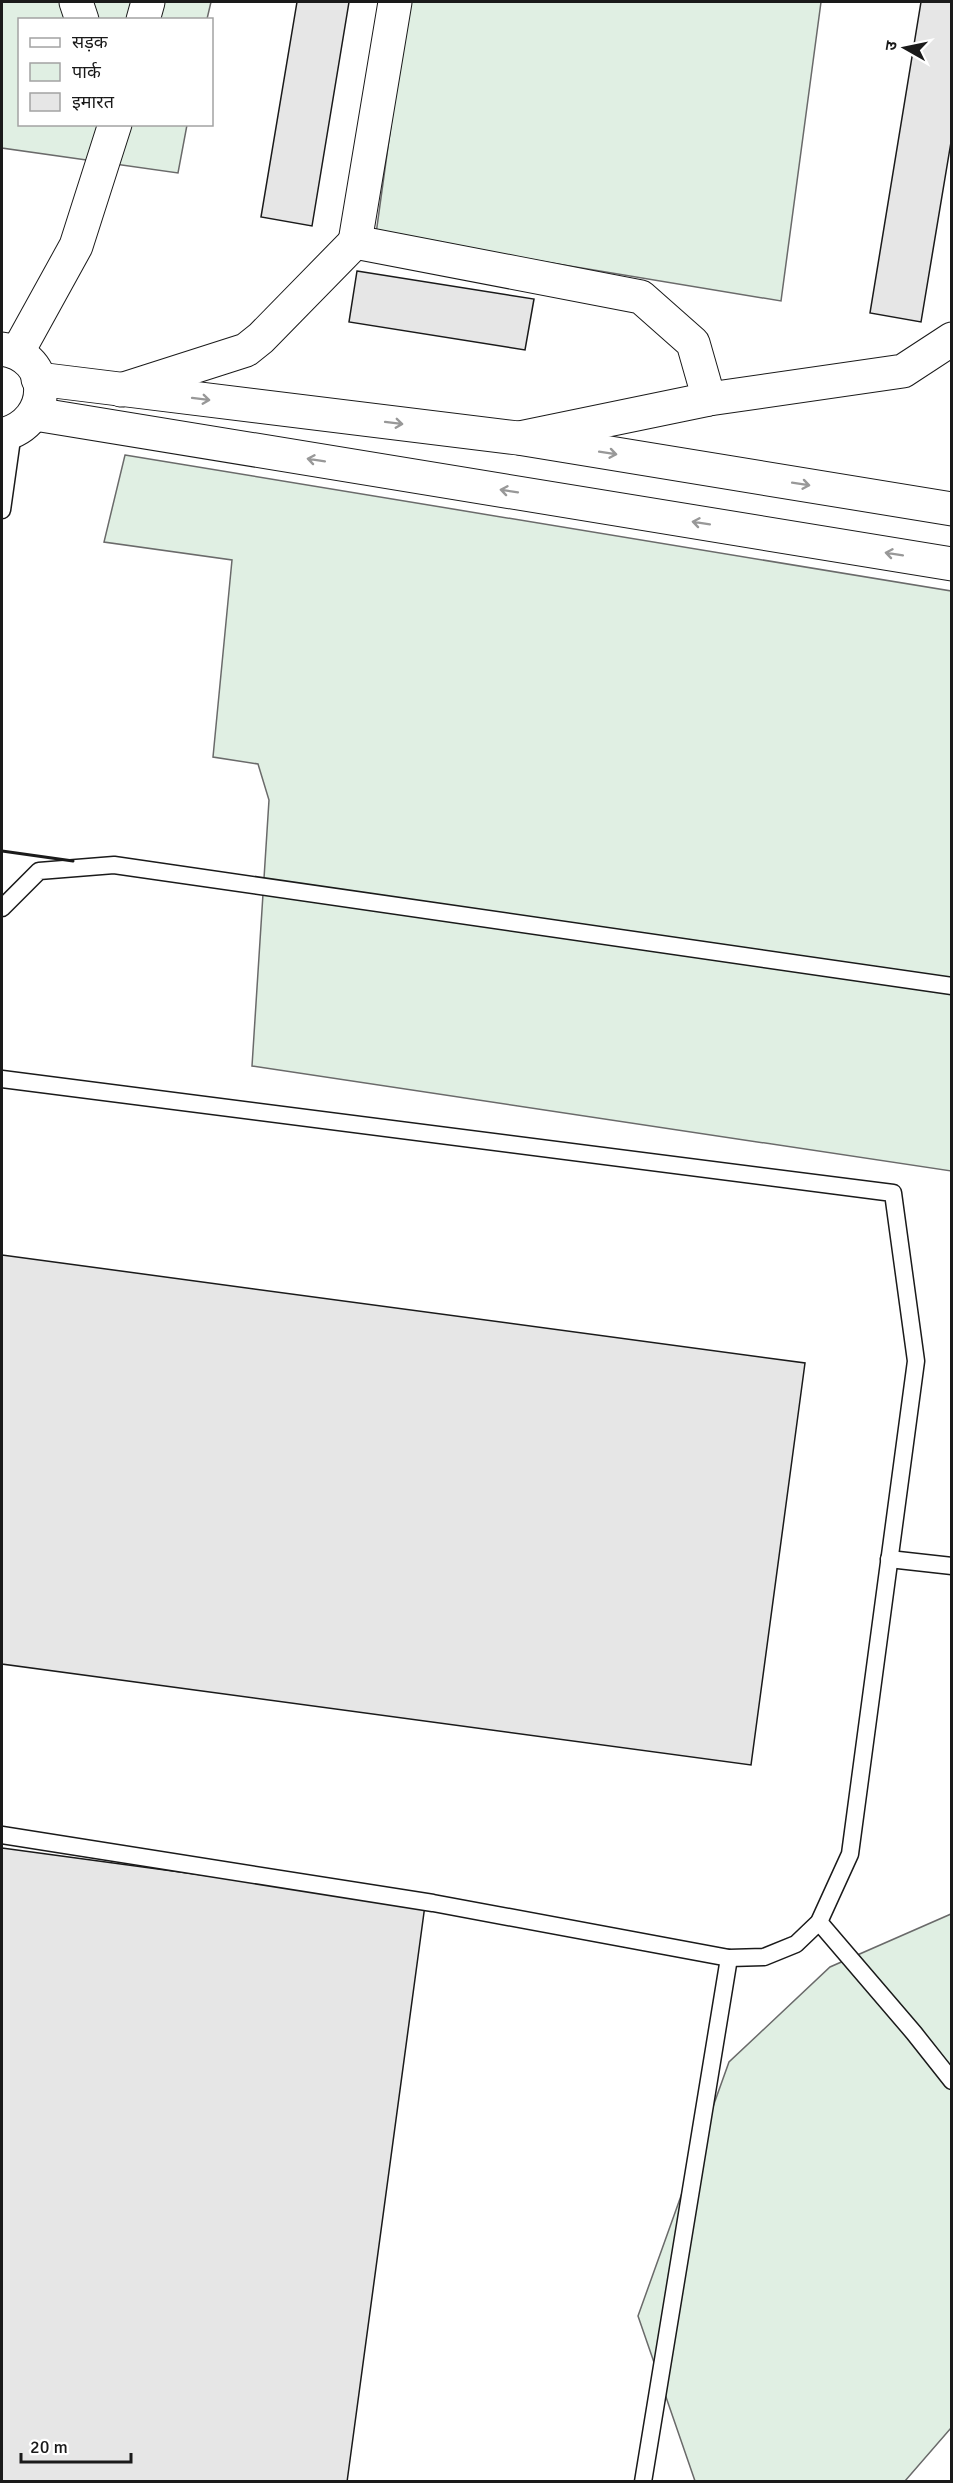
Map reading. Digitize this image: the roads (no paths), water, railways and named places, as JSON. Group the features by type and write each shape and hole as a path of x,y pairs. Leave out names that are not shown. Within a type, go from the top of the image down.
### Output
{"street":[{"path":"76,2 81,18"},
{"path":"144,18 148,2"},
{"path":"121,390 246,350 261,338 355,242 395,2"},
{"path":"16,427 40,401 38,379 28,361 9,351 76,246 114,126"},
{"path":"355,242 641,297 693,343 709,399"},
{"path":"518,438 709,399 903,371 951,339"},
{"path":"38,379 518,438 951,509"},
{"path":"16,427 951,564"}],"lane":[{"path":"2,510 16,427"},
{"path":"2,908 39,871 114,865 951,986"},
{"path":"2,1079 893,1193 916,1361 850,1854 819,1922 796,1944 764,1957 729,1958 433,1903 2,1835"},
{"path":"890,1559 951,1566"},
{"path":"819,1922 914,2033 951,2081"},
{"path":"643,2481 729,1958"}]}
